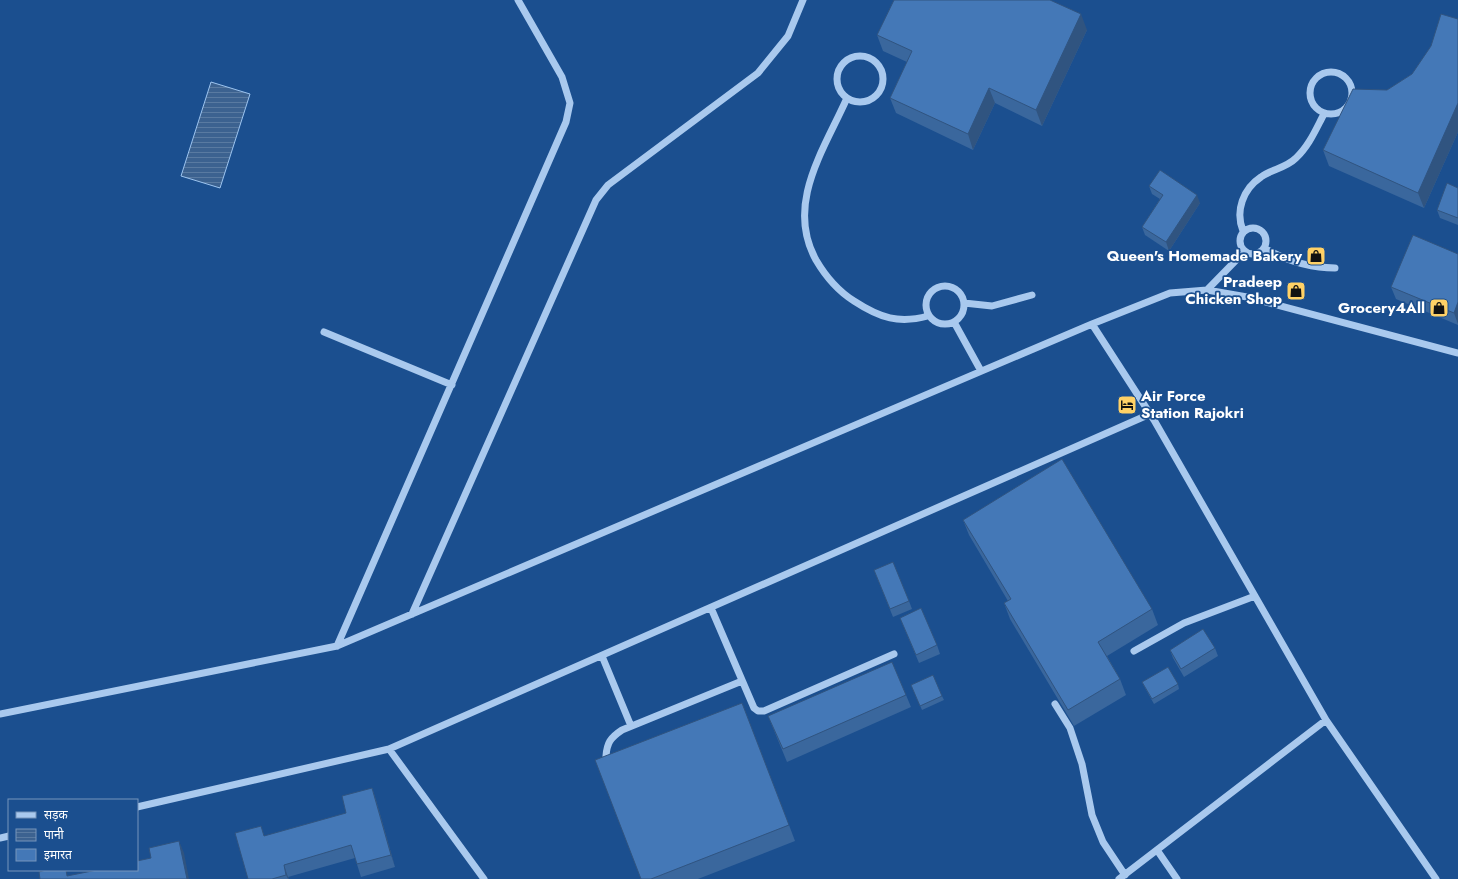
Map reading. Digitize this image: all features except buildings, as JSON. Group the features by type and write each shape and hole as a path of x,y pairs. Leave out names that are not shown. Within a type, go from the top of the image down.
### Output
{"street":[{"path":"337,646 566,122 570,103 562,77 518,0"},
{"path":"412,614 596,200 608,185 720,104 758,73 788,36 803,0"},
{"path":"857,56 872,59 882,71 883,79 878,93 866,101 859,102 847,98 840,91 837,84 839,69 850,58 857,56"},
{"path":"1327,73 1341,75 1347,79 1352,92 1349,105 1338,114 1324,114 1318,110 1310,99 1311,86 1315,79 1327,73"},
{"path":"847,98 812,173 805,197 803,220 808,246 823,273 843,294 865,308 881,316 896,320 913,320 928,316"},
{"path":"1243,231 1252,227 1261,229 1267,240 1264,248 1257,254 1249,254 1240,244 1243,231 1239,217 1240,205 1245,196 1262,177 1287,166 1296,159 1305,148 1324,114"},
{"path":"1264,248 1284,258 1307,266 1335,268"},
{"path":"1207,290 1245,251"},
{"path":"941,286 948,286 959,291 964,303 961,315 954,322 945,324 939,323 928,316 926,310 926,297 930,292 941,286"},
{"path":"0,714 337,646 981,371 1170,293 1207,290 1247,297 1458,352"},
{"path":"964,303 992,306 1032,295"},
{"path":"954,322 981,371"},
{"path":"1092,324 1150,414 1326,720 1436,879"},
{"path":"324,332 452,385"},
{"path":"138,807 390,749 1150,414"},
{"path":"1134,651 1184,623 1254,596"},
{"path":"711,608 754,708 758,711 764,711 894,654"},
{"path":"602,656 631,726"},
{"path":"606,756 607,744 612,736 631,726 742,681"},
{"path":"1055,704 1072,735 1082,764 1092,815 1122,877 1326,720"},
{"path":"390,749 484,879"},
{"path":"1157,850 1177,879"}],"water":[{"path":"211,82 250,94 220,188 181,176"}],"place":[{"name":"Queen's Homemade Bakery","path":"1316,256"},
{"name":"Pradeep Chicken Shop","path":"1296,291"},
{"name":"Grocery4All","path":"1439,308"},
{"name":"Air Force Station Rajokri","path":"1127,405"}]}
